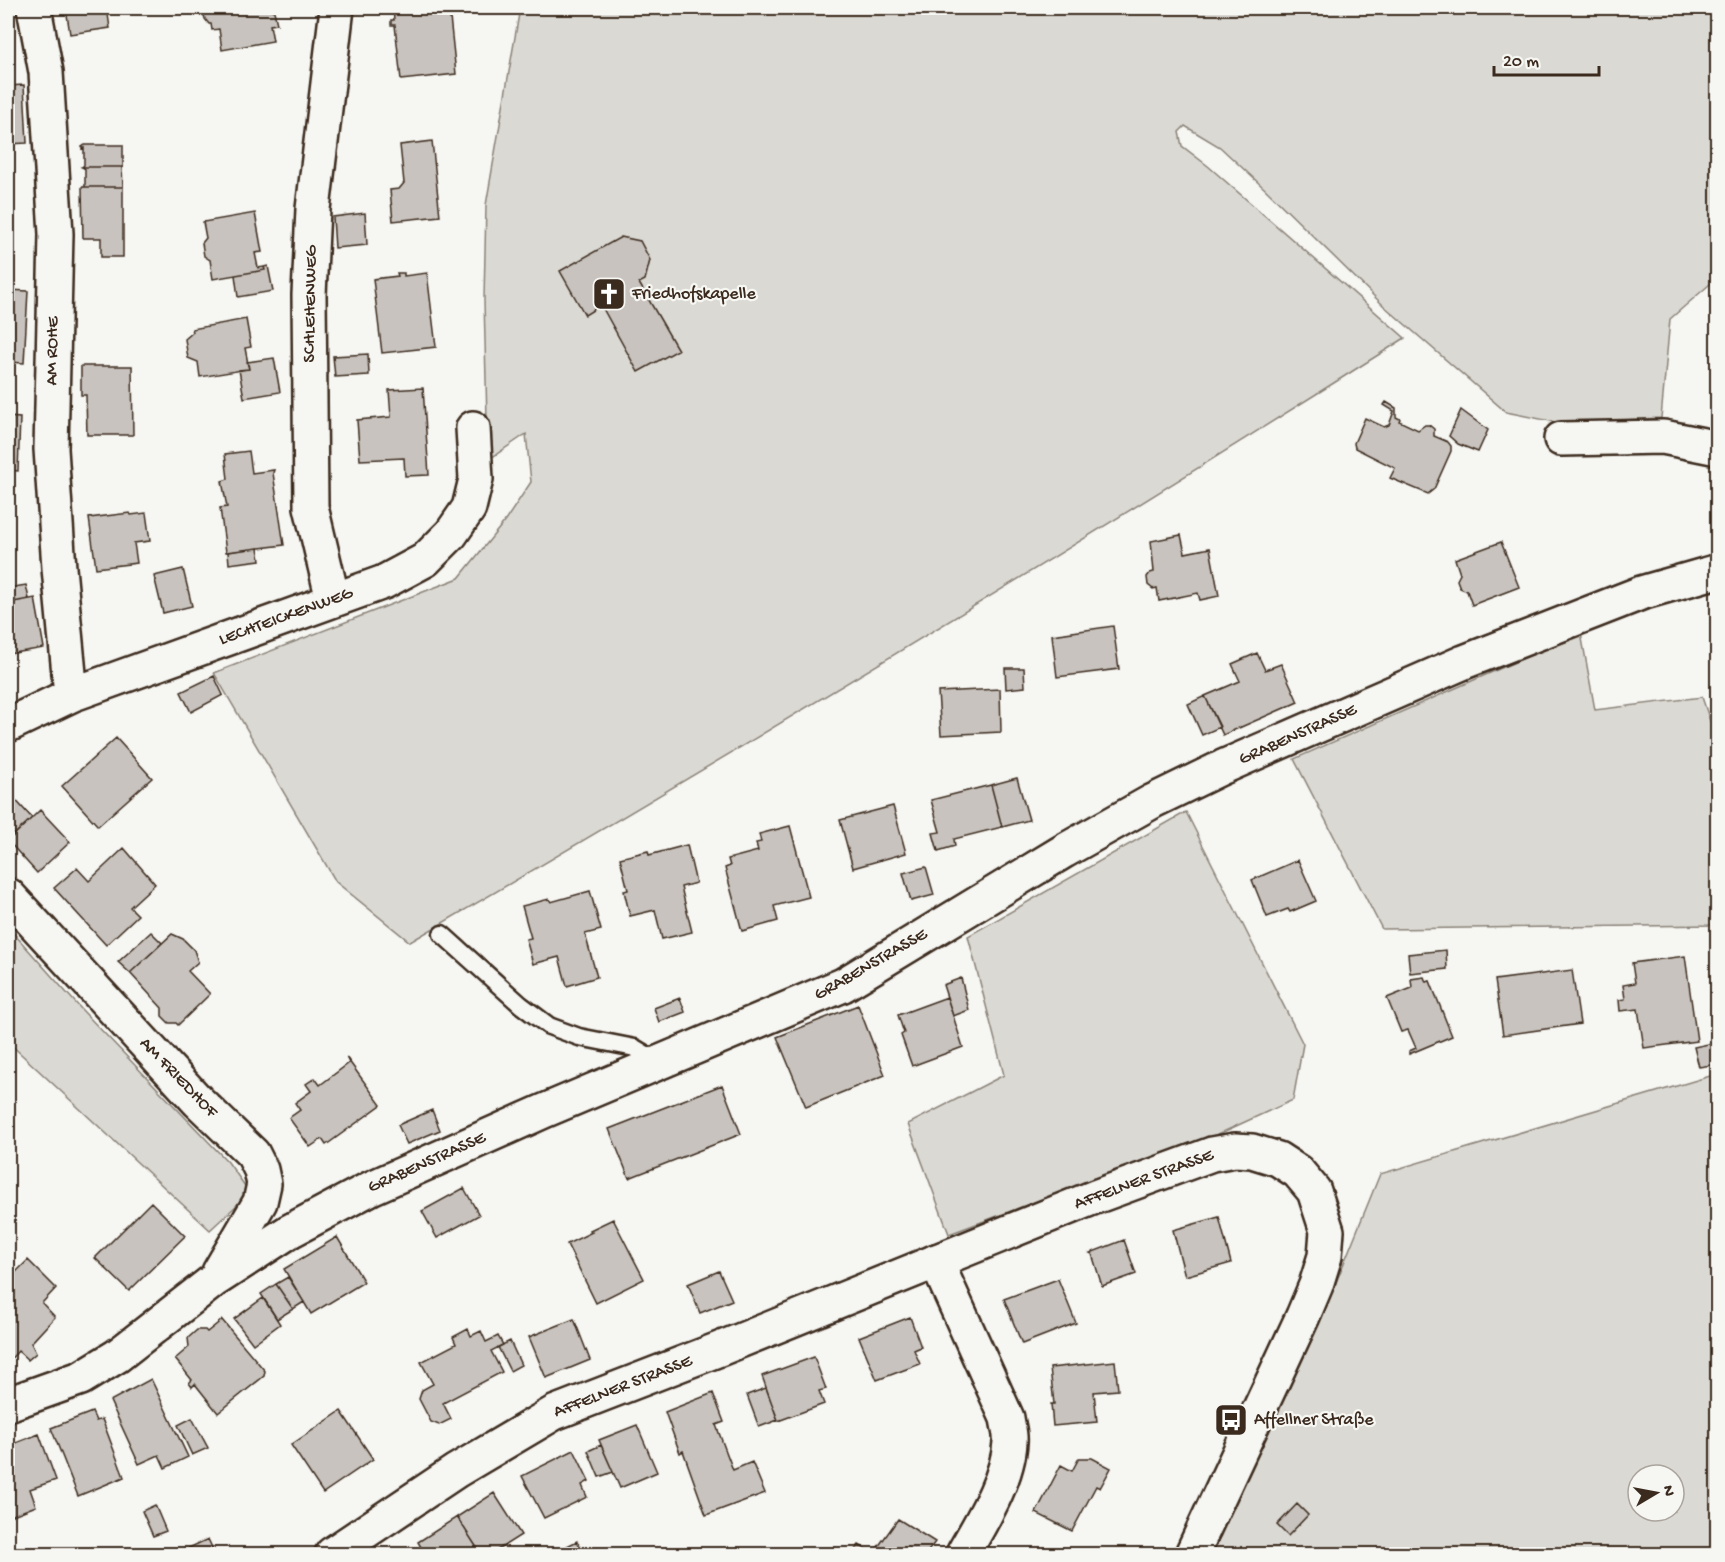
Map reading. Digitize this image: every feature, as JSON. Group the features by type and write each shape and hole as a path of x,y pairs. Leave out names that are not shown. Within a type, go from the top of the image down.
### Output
{"street":[{"name":"AM ROHE","path":"34,8 46,72 56,234 51,449 71,695"},
{"name":"SCHLEHENWEG","path":"333,600 311,507 309,295 313,209 337,8"},
{"name":"LECHTEICKENWEG","path":"8,725 71,695 384,582 425,560 451,534 469,508 476,479 473,428"},
{"path":"1561,439 1663,437 1718,448"},
{"name":"GRABENSTRASSE","path":"8,1404 81,1378 117,1356 213,1281 290,1231 371,1188 544,1111 843,985 1064,851 1153,801 1223,767 1464,662 1641,593 1718,571"},
{"name":"AM FRIEDHOF","path":"8,895 198,1101 253,1154 261,1170 264,1184 260,1202 213,1281"},
{"name":"AFFELNER STRASSE","path":"332,1554 456,1471 554,1413 723,1348 1095,1197 1212,1154 1235,1150 1252,1151 1278,1159 1298,1172 1314,1191 1327,1231 1325,1256 1316,1286 1192,1554"},
{"path":"936,1261 1007,1418 1010,1440 1007,1465 984,1516 963,1554"}],"lane":[{"path":"442,934 549,1026 579,1037 635,1048 660,1063"}],"shaded area":[{"path":"520,8 1717,8 1717,278 1670,319 1661,418 1560,423 1506,412 1384,306 1220,147 1185,126 1179,132 1182,146 1208,166 1405,338 910,645 661,795 410,942 336,882 214,673 459,578 505,521 531,482 526,434 488,460 484,300 486,205"},
{"path":"1581,633 1595,710 1702,697 1717,742 1717,925 1382,929 1294,759"},
{"path":"1186,812 1303,1044 1293,1100 1223,1132 949,1234 908,1124 1004,1075 968,936"},
{"path":"8,927 82,1010 228,1162 250,1193 210,1230 8,1042"},
{"path":"1717,1074 1717,1554 1202,1554 1335,1285 1380,1174"}],"building":[{"path":"66,8 107,8 110,28 70,34"},
{"path":"202,8 268,8 274,11 277,24 270,25 273,41 222,50 219,29 212,30 211,24 205,19"},
{"path":"393,8 449,8 456,74 401,80 395,25 391,25 391,20 394,20"},
{"path":"24,85 27,143 8,144 8,86"},
{"path":"432,141 440,216 393,221 390,190 399,189 404,183 400,145"},
{"path":"85,145 123,145 123,167 82,167 84,148 82,147"},
{"path":"82,167 122,167 123,187 85,187 85,169"},
{"path":"82,187 123,187 123,257 101,257 101,238 83,238"},
{"path":"255,213 262,252 255,253 258,268 264,267 265,270 213,279 210,260 204,256 202,243 206,238 203,222"},
{"path":"365,213 367,245 335,248 333,217"},
{"name":"Friedhofskapelle","path":"621,237 640,241 650,260 645,280 639,283 678,350 638,372 601,305 585,315 560,271"},
{"path":"268,266 273,291 238,297 235,275 265,270 264,267"},
{"path":"397,273 404,273 404,276 427,273 436,347 382,353 373,279 398,276"},
{"path":"8,290 28,291 24,363 8,362"},
{"path":"246,319 251,347 245,348 249,369 200,377 198,362 188,358 185,339 193,332 192,329"},
{"path":"368,354 369,375 335,377 333,356"},
{"path":"274,358 280,392 244,398 239,370 249,369 247,362"},
{"path":"8,362 12,363 10,401 8,401"},
{"path":"81,366 132,366 133,435 87,435 86,395 81,395"},
{"path":"423,388 429,475 405,476 404,458 360,460 357,420 391,417 389,390"},
{"path":"1386,402 1396,408 1396,417 1400,419 1399,421 1418,430 1429,425 1434,429 1434,436 1448,442 1451,446 1451,451 1434,489 1428,494 1390,478 1395,468 1355,448 1354,443 1365,418 1384,427 1389,425 1394,411 1384,405"},
{"path":"1461,410 1488,430 1478,452 1458,444 1449,436"},
{"path":"8,417 20,418 18,471 8,470"},
{"path":"249,451 252,473 274,470 284,545 226,552 220,508 227,507 222,481 228,479 225,454"},
{"path":"130,513 131,515 146,513 150,541 134,543 137,563 96,568 89,518"},
{"path":"1181,535 1185,553 1210,548 1219,596 1200,600 1198,593 1159,601 1157,588 1153,589 1148,585 1147,577 1154,572 1151,541"},
{"path":"1501,542 1519,587 1472,605 1467,591 1460,588 1457,580 1460,574 1455,559"},
{"path":"258,548 260,560 229,564 228,552"},
{"path":"183,569 192,606 163,613 154,576"},
{"path":"26,585 29,599 8,603 8,588"},
{"path":"35,598 44,648 8,654 8,603"},
{"path":"1113,626 1119,669 1057,677 1052,635"},
{"path":"1257,653 1265,670 1281,664 1298,702 1223,735 1205,696 1240,681 1232,664"},
{"path":"1005,668 1024,668 1025,687 1006,689"},
{"path":"214,676 223,695 191,712 181,692"},
{"path":"1000,689 1001,732 941,735 938,692"},
{"path":"1205,696 1220,727 1202,735 1188,704"},
{"path":"116,738 152,778 98,826 62,786"},
{"path":"1017,778 1029,820 1002,827 991,785"},
{"path":"991,785 1002,827 954,839 955,846 938,851 933,833 940,832 931,800"},
{"path":"11,795 32,818 8,840 8,798"},
{"path":"893,806 906,853 853,868 840,820"},
{"path":"40,810 70,842 37,873 8,841"},
{"path":"790,826 809,897 774,906 778,921 742,931 725,868 730,866 728,859 758,851 756,843 761,842 759,834"},
{"path":"687,845 696,883 681,887 692,932 662,939 655,910 630,916 624,891 628,890 620,858 648,851 649,855"},
{"path":"124,848 155,884 130,907 138,915 106,945 54,888 77,868 89,881"},
{"path":"1298,860 1316,901 1290,912 1288,909 1267,917 1252,880"},
{"path":"926,867 934,895 911,901 903,873"},
{"path":"590,891 601,930 585,934 597,977 567,986 559,957 533,964 526,939 531,938 522,906 549,899 551,902"},
{"path":"151,932 162,943 130,973 118,962"},
{"path":"172,934 183,939 194,950 198,962 188,971 210,994 178,1025 169,1023 162,1016 162,1008 130,973"},
{"path":"1446,950 1447,969 1410,973 1408,954"},
{"path":"1685,956 1697,1041 1644,1048 1638,1009 1620,1011 1619,1000 1625,999 1623,985 1635,983 1632,963"},
{"path":"1572,970 1580,1024 1503,1035 1495,980"},
{"path":"1424,977 1426,982 1430,981 1452,1036 1409,1054 1409,1051 1416,1048 1408,1030 1401,1032 1387,998 1412,988 1411,979"},
{"path":"961,978 969,1010 953,1016 943,985"},
{"path":"947,997 963,1047 912,1066 901,1035 904,1033 898,1015"},
{"path":"680,998 685,1012 659,1022 654,1008"},
{"path":"858,1005 885,1075 806,1107 777,1037"},
{"path":"1718,1042 1718,1064 1699,1067 1694,1047"},
{"path":"346,1057 381,1105 326,1145 322,1139 310,1147 289,1118 300,1110 295,1103 311,1091 306,1084 315,1078 320,1085 349,1063"},
{"path":"722,1085 741,1134 629,1178 609,1129"},
{"path":"432,1110 440,1130 407,1144 398,1125"},
{"path":"464,1188 479,1215 437,1238 422,1211"},
{"path":"151,1202 185,1236 129,1291 95,1258"},
{"path":"1219,1217 1231,1263 1185,1276 1173,1230"},
{"path":"613,1219 644,1279 596,1303 567,1244"},
{"path":"337,1237 364,1282 311,1314 284,1269"},
{"path":"1124,1240 1136,1274 1102,1286 1090,1253"},
{"path":"28,1260 56,1288 42,1303 55,1317 31,1343 36,1353 28,1360 18,1351 8,1362 8,1271 13,1275"},
{"path":"719,1271 732,1300 700,1313 688,1284"},
{"path":"288,1277 304,1302 293,1309 276,1284"},
{"path":"1058,1279 1076,1323 1022,1344 1004,1299"},
{"path":"276,1284 293,1309 277,1319 261,1294"},
{"path":"263,1298 280,1324 253,1344 234,1319"},
{"path":"910,1317 921,1347 914,1350 920,1364 877,1380 859,1337"},
{"path":"574,1319 590,1360 546,1378 529,1337"},
{"path":"222,1320 265,1371 264,1376 218,1413 195,1384 192,1387 189,1383 192,1380 175,1359 189,1347 188,1338 197,1330 207,1332"},
{"path":"468,1329 471,1336 481,1331 486,1342 498,1336 503,1345 491,1351 502,1372 443,1403 451,1419 439,1425 431,1422 419,1399 422,1390 433,1384 421,1362 456,1344 453,1337"},
{"path":"510,1341 521,1365 510,1371 498,1347"},
{"path":"814,1357 826,1389 819,1391 824,1404 778,1421 762,1376"},
{"path":"1115,1361 1118,1390 1094,1392 1097,1422 1053,1426 1051,1404 1054,1404 1050,1368"},
{"path":"151,1379 188,1457 165,1468 159,1455 139,1464 110,1401"},
{"path":"766,1388 778,1420 759,1427 747,1395"},
{"path":"713,1393 724,1422 716,1425 733,1470 752,1462 765,1493 706,1515 683,1451 680,1453 665,1412"},
{"path":"341,1411 373,1459 323,1493 291,1445"},
{"path":"92,1412 96,1421 102,1419 124,1477 78,1496 51,1428"},
{"path":"192,1418 208,1448 192,1455 178,1425"},
{"path":"637,1425 657,1472 620,1488 599,1440"},
{"path":"39,1434 56,1480 30,1489 36,1506 8,1517 8,1446"},
{"path":"601,1445 613,1472 599,1477 588,1451"},
{"path":"574,1450 589,1481 582,1485 587,1497 544,1518 522,1476"},
{"path":"1079,1458 1092,1458 1111,1468 1100,1488 1096,1486 1072,1531 1036,1513 1061,1465 1072,1471"},
{"path":"494,1493 521,1535 491,1554 481,1554 457,1517"},
{"path":"1297,1504 1308,1515 1288,1536 1277,1525"},
{"path":"155,1505 166,1531 153,1536 142,1511"},
{"path":"457,1517 481,1554 425,1554 418,1542"},
{"path":"898,1519 935,1542 926,1554 873,1554"},
{"path":"208,1539 215,1554 181,1554 180,1552"},
{"path":"577,1541 584,1554 561,1554 559,1550"},
{"path":"859,1545 873,1554 852,1554"}],"place":[{"name":"Friedhofskapelle","path":"609,294"},
{"name":"Affellner Straße","path":"1231,1420"}]}
